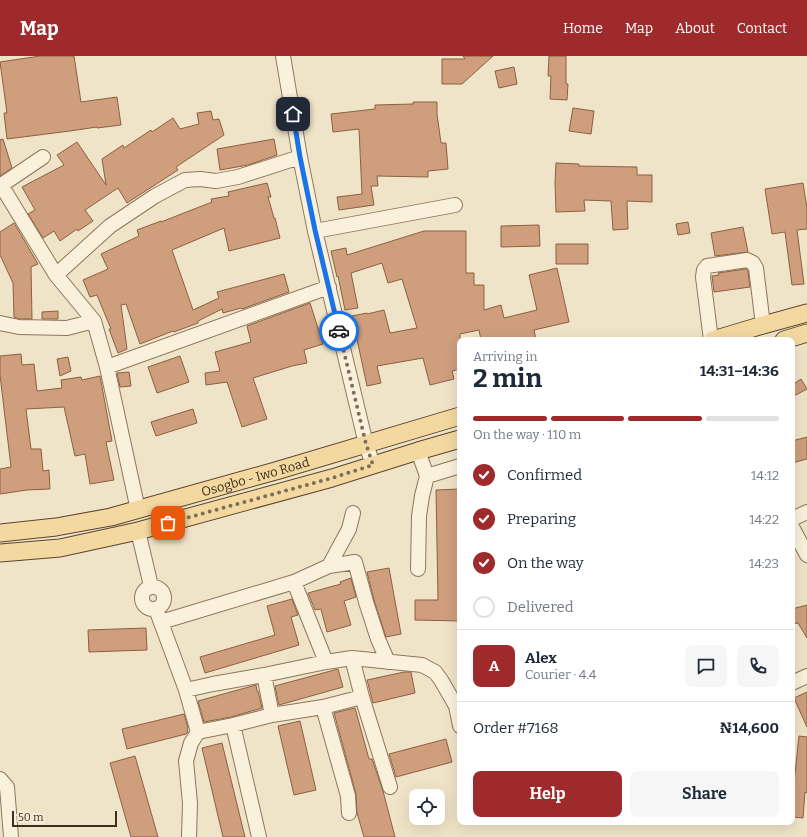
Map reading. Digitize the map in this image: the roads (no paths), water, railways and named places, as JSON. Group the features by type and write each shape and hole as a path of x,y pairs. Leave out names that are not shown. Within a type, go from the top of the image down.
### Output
{"main road":[{"path":"722,337 807,313"},
{"path":"794,337 807,333"},
{"name":"Osogbo - Iwo Road","path":"0,533 56,527 138,510 457,417"},
{"name":"Osogbo - Iwo Road","path":"0,553 60,548 138,531 332,478 457,440"}],"street":[{"path":"283,56 300,157 315,230 366,444 373,465"},
{"path":"43,157 1,186 56,275 94,321 107,367 138,510"},
{"path":"56,275 110,226 155,196 185,180 200,179 216,181 238,177 300,157"},
{"path":"315,230 455,205"},
{"path":"712,337 703,277 704,270 707,266 747,260 753,263 756,268 763,325"},
{"path":"107,367 329,287"},
{"path":"0,323 19,327 67,328 94,321"},
{"path":"418,451 427,476 419,516 418,569"},
{"path":"427,476 457,467"},
{"path":"795,518 807,512"},
{"path":"329,566 349,529 353,513"},
{"path":"138,531 152,586 144,590 141,597 145,607 156,609 186,690 198,732"},
{"path":"795,532 807,554"},
{"path":"161,622 294,582 329,566 355,562 375,632 388,662"},
{"path":"294,582 326,662"},
{"path":"352,658 362,697 390,787"},
{"path":"186,690 352,658 422,665 435,672 456,706 457,711"},
{"path":"264,675 272,716"},
{"path":"795,682 807,676"},
{"path":"188,837 190,803 186,761 191,743 198,732 323,707 362,697"},
{"path":"323,707 348,796 349,812"},
{"path":"233,725 259,837"},
{"path":"0,779 7,787 7,836"}]}
